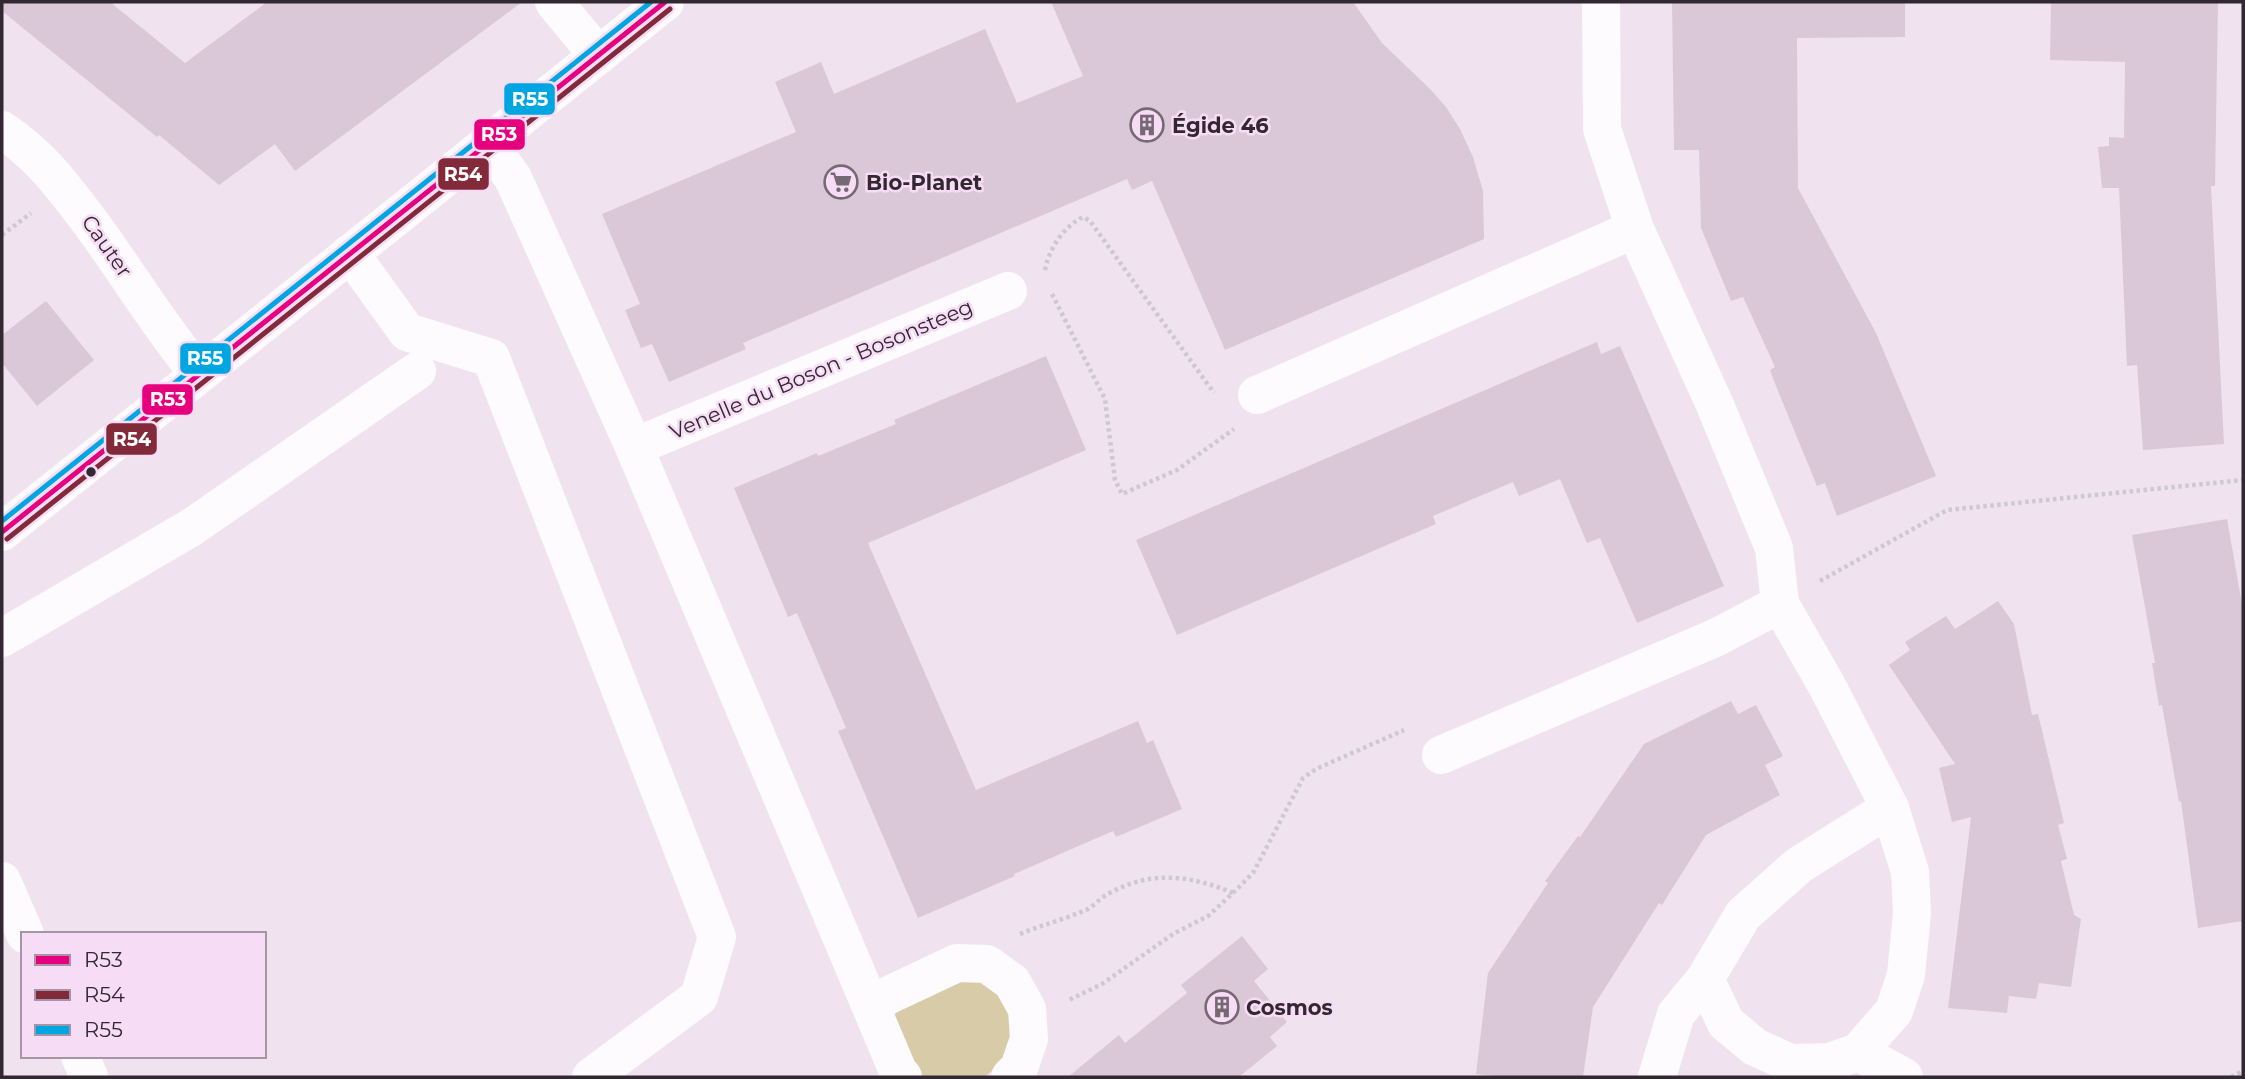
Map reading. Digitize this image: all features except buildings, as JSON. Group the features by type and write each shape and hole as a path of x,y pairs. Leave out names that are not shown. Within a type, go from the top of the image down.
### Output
{"street":[{"path":"554,2 598,55"},
{"path":"2,532 665,2"},
{"path":"1601,2 1602,129 1635,229 1715,405 1774,548 1780,604 1826,684 1890,808 1910,872 1912,913 1906,975 1894,1011 1858,1052 1830,1062 1790,1063 1755,1047 1726,1023 1705,979"},
{"name":"Cauter","path":"2,130 26,146 54,173 115,255 169,338 199,374"},
{"path":"488,143 513,178 634,447 898,1071 903,1077"},
{"path":"1248,410 1635,229"},
{"path":"350,253 407,332 491,358 717,937 699,998 591,1077"},
{"name":"Venelle du Boson - Bosonsteeg","path":"634,447 1008,291"},
{"path":"2,638 192,527 417,371"},
{"path":"1441,755 1715,638 1780,604"},
{"path":"1657,1077 1676,1014 1705,979 1743,915 1799,865 1890,808"},
{"path":"2,881 24,932"},
{"path":"870,1004 957,962 987,964 1012,982 1027,1009 1029,1039 1019,1068 1010,1077"},
{"path":"1858,1052 1904,1077"},
{"path":"81,1058 89,1077"}],"path":[{"path":"1217,398 1090,221 1083,216 1071,222 1048,254 1043,278 1105,399 1115,480 1122,494 1177,470 1248,410"},
{"path":"1008,291 1043,278"},
{"path":"1780,604 1947,509 2243,480"},
{"path":"1059,1004 1077,998 1128,968 1173,934 1208,916 1233,893 1253,873 1303,779 1316,769 1413,727"},
{"path":"1013,938 1089,908 1108,894 1139,880 1177,876 1212,884 1233,893"},
{"path":"2231,1077 2243,1071"}],"shaded area":[{"path":"977,976 1009,998 1014,1041 998,1065 985,1077 919,1077 893,1019 900,1004"}],"transit line":[{"name":"R55","path":"2,521 651,2"},
{"name":"R53","path":"2,532 665,2"},
{"name":"R54","path":"7,539 670,9"}],"place":[{"name":"Égide 46","path":"1147,125"},
{"name":"Bio-Planet","path":"841,182"},
{"name":"Cosmos","path":"1222,1007"}]}
